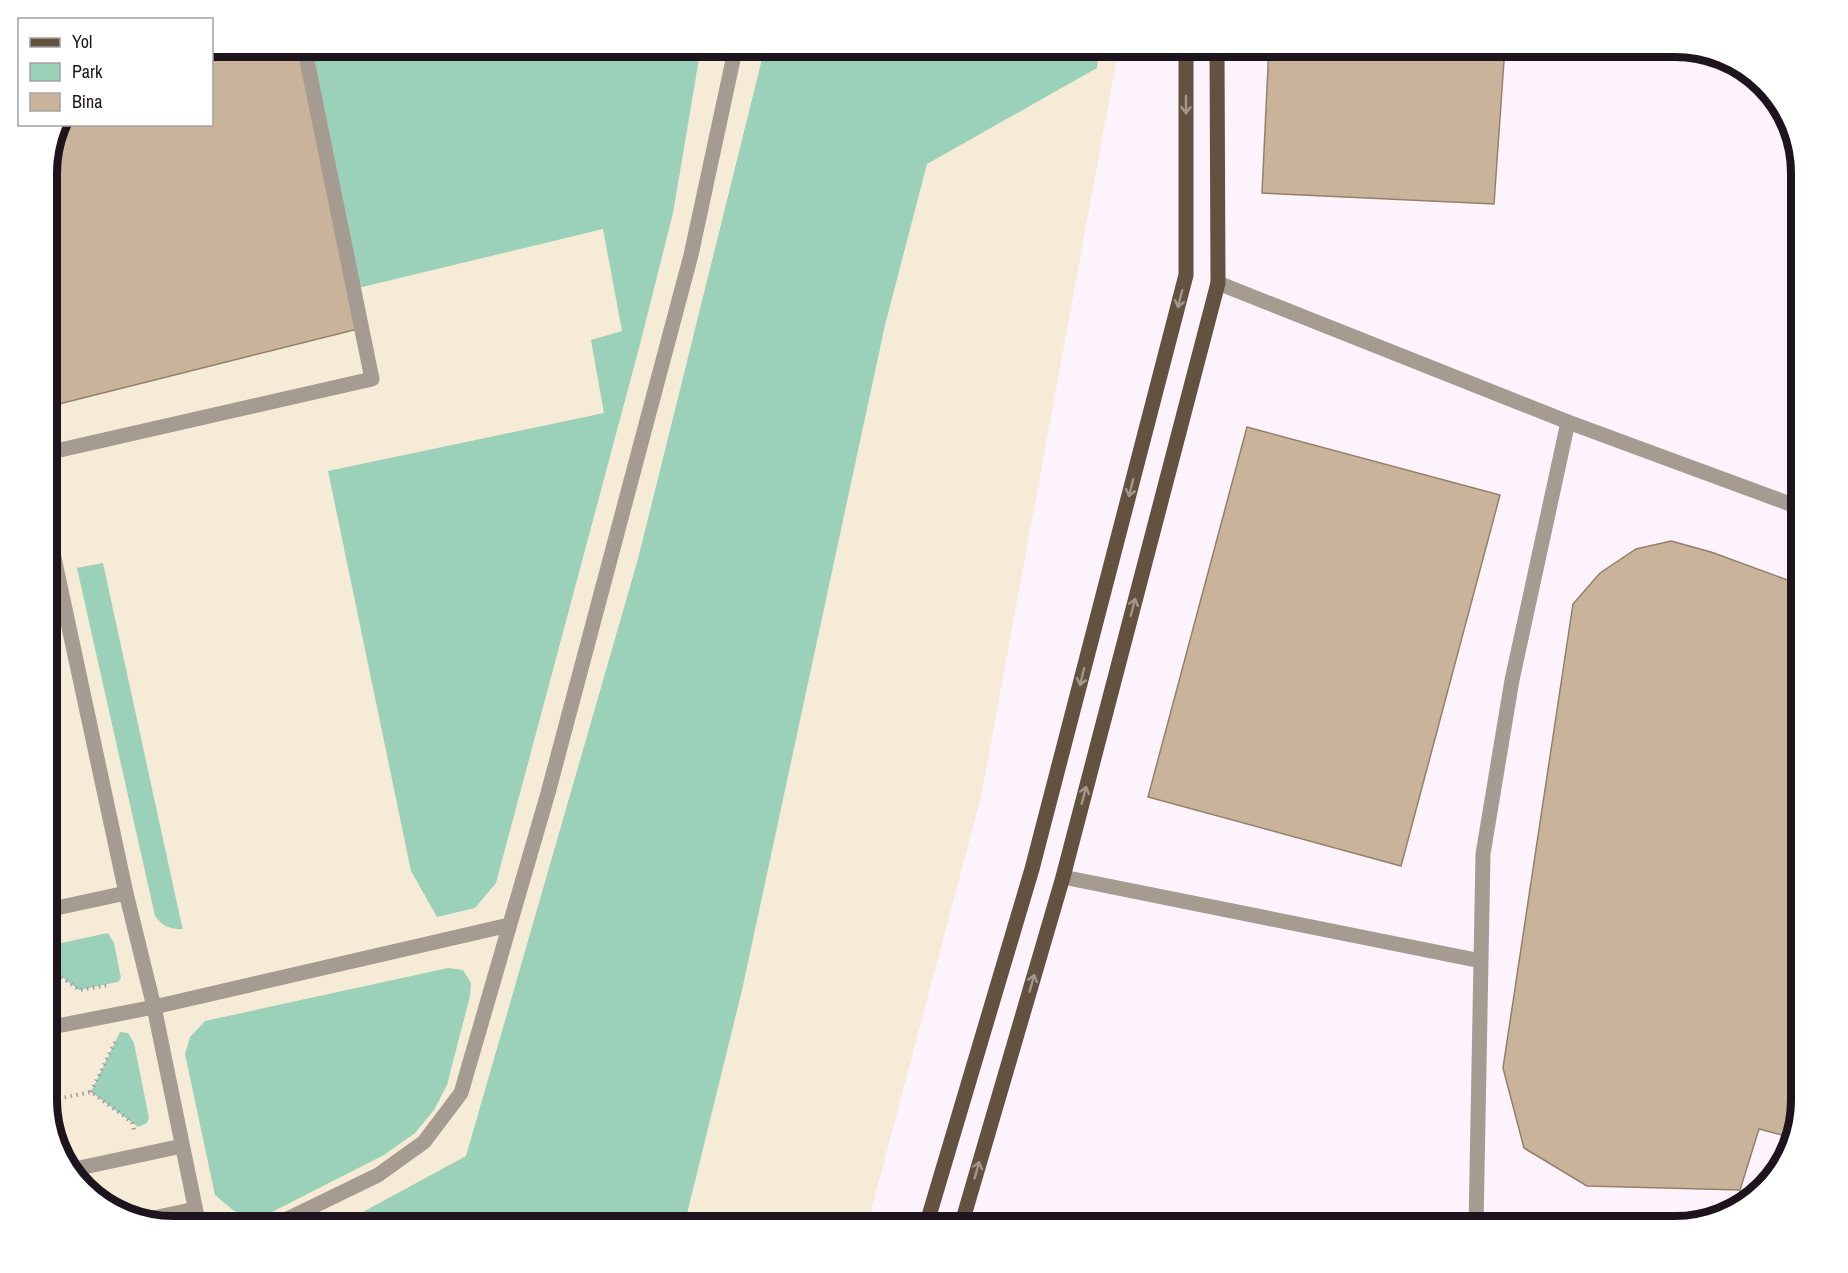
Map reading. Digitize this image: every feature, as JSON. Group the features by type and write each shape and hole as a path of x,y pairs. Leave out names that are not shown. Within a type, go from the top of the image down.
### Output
{"main road":[{"path":"929,1216 1032,869 1186,275 1185,57"},
{"path":"964,1216 1063,877 1218,283 1217,57"}],"street":[{"path":"57,451 372,379 306,57"},
{"path":"295,1216 378,1175 424,1142 461,1093 548,794 691,255 734,57"},
{"path":"1218,283 1568,422 1791,504"},
{"path":"1476,1216 1483,854 1512,680 1568,422"},
{"path":"57,572 126,893 154,1007 197,1216"},
{"path":"1063,877 1481,961"},
{"path":"57,908 126,893"},
{"path":"57,1026 154,1007 509,925"},
{"path":"79,1168 182,1146"},
{"path":"165,1215 195,1209"}],"path":[{"path":"57,974 79,990 110,985"},
{"path":"91,1092 120,1032"},
{"path":"57,1099 91,1092 132,1122 134,1130"}],"shaded area":[{"path":"213,57 1117,57 981,797 870,1216 173,1216 143,1212 122,1204 102,1192 81,1171 73,1158 61,1130 57,1108 57,165 59,150 67,126 213,126"}],"green space":[{"path":"305,57 699,57 673,213 496,883 475,908 437,917 411,871 328,471 604,413 591,340 622,331 603,229 354,289"},
{"path":"763,57 1098,57 1097,68 927,164 885,325 742,990 686,1216 355,1216 466,1156 638,559"},
{"path":"103,563 183,929 167,927 155,916 77,568"},
{"path":"108,933 114,943 121,978 118,982 79,990 57,974 57,944"},
{"path":"448,968 463,970 471,983 470,996 447,1085 434,1110 415,1133 384,1155 270,1213 257,1216 234,1211 215,1195 185,1054 190,1037 205,1021"},
{"path":"120,1032 128,1033 134,1043 149,1118 147,1123 138,1127 91,1092"}],"building":[{"path":"213,57 306,57 362,328 57,404 57,165 59,150 67,126 213,126"},
{"path":"1268,57 1504,57 1494,204 1262,193"},
{"path":"1247,427 1500,495 1401,866 1148,797"},
{"path":"1671,541 1711,552 1791,581 1790,1115 1785,1136 1759,1129 1740,1190 1587,1186 1524,1148 1503,1068 1573,604 1600,573 1636,549"}]}
